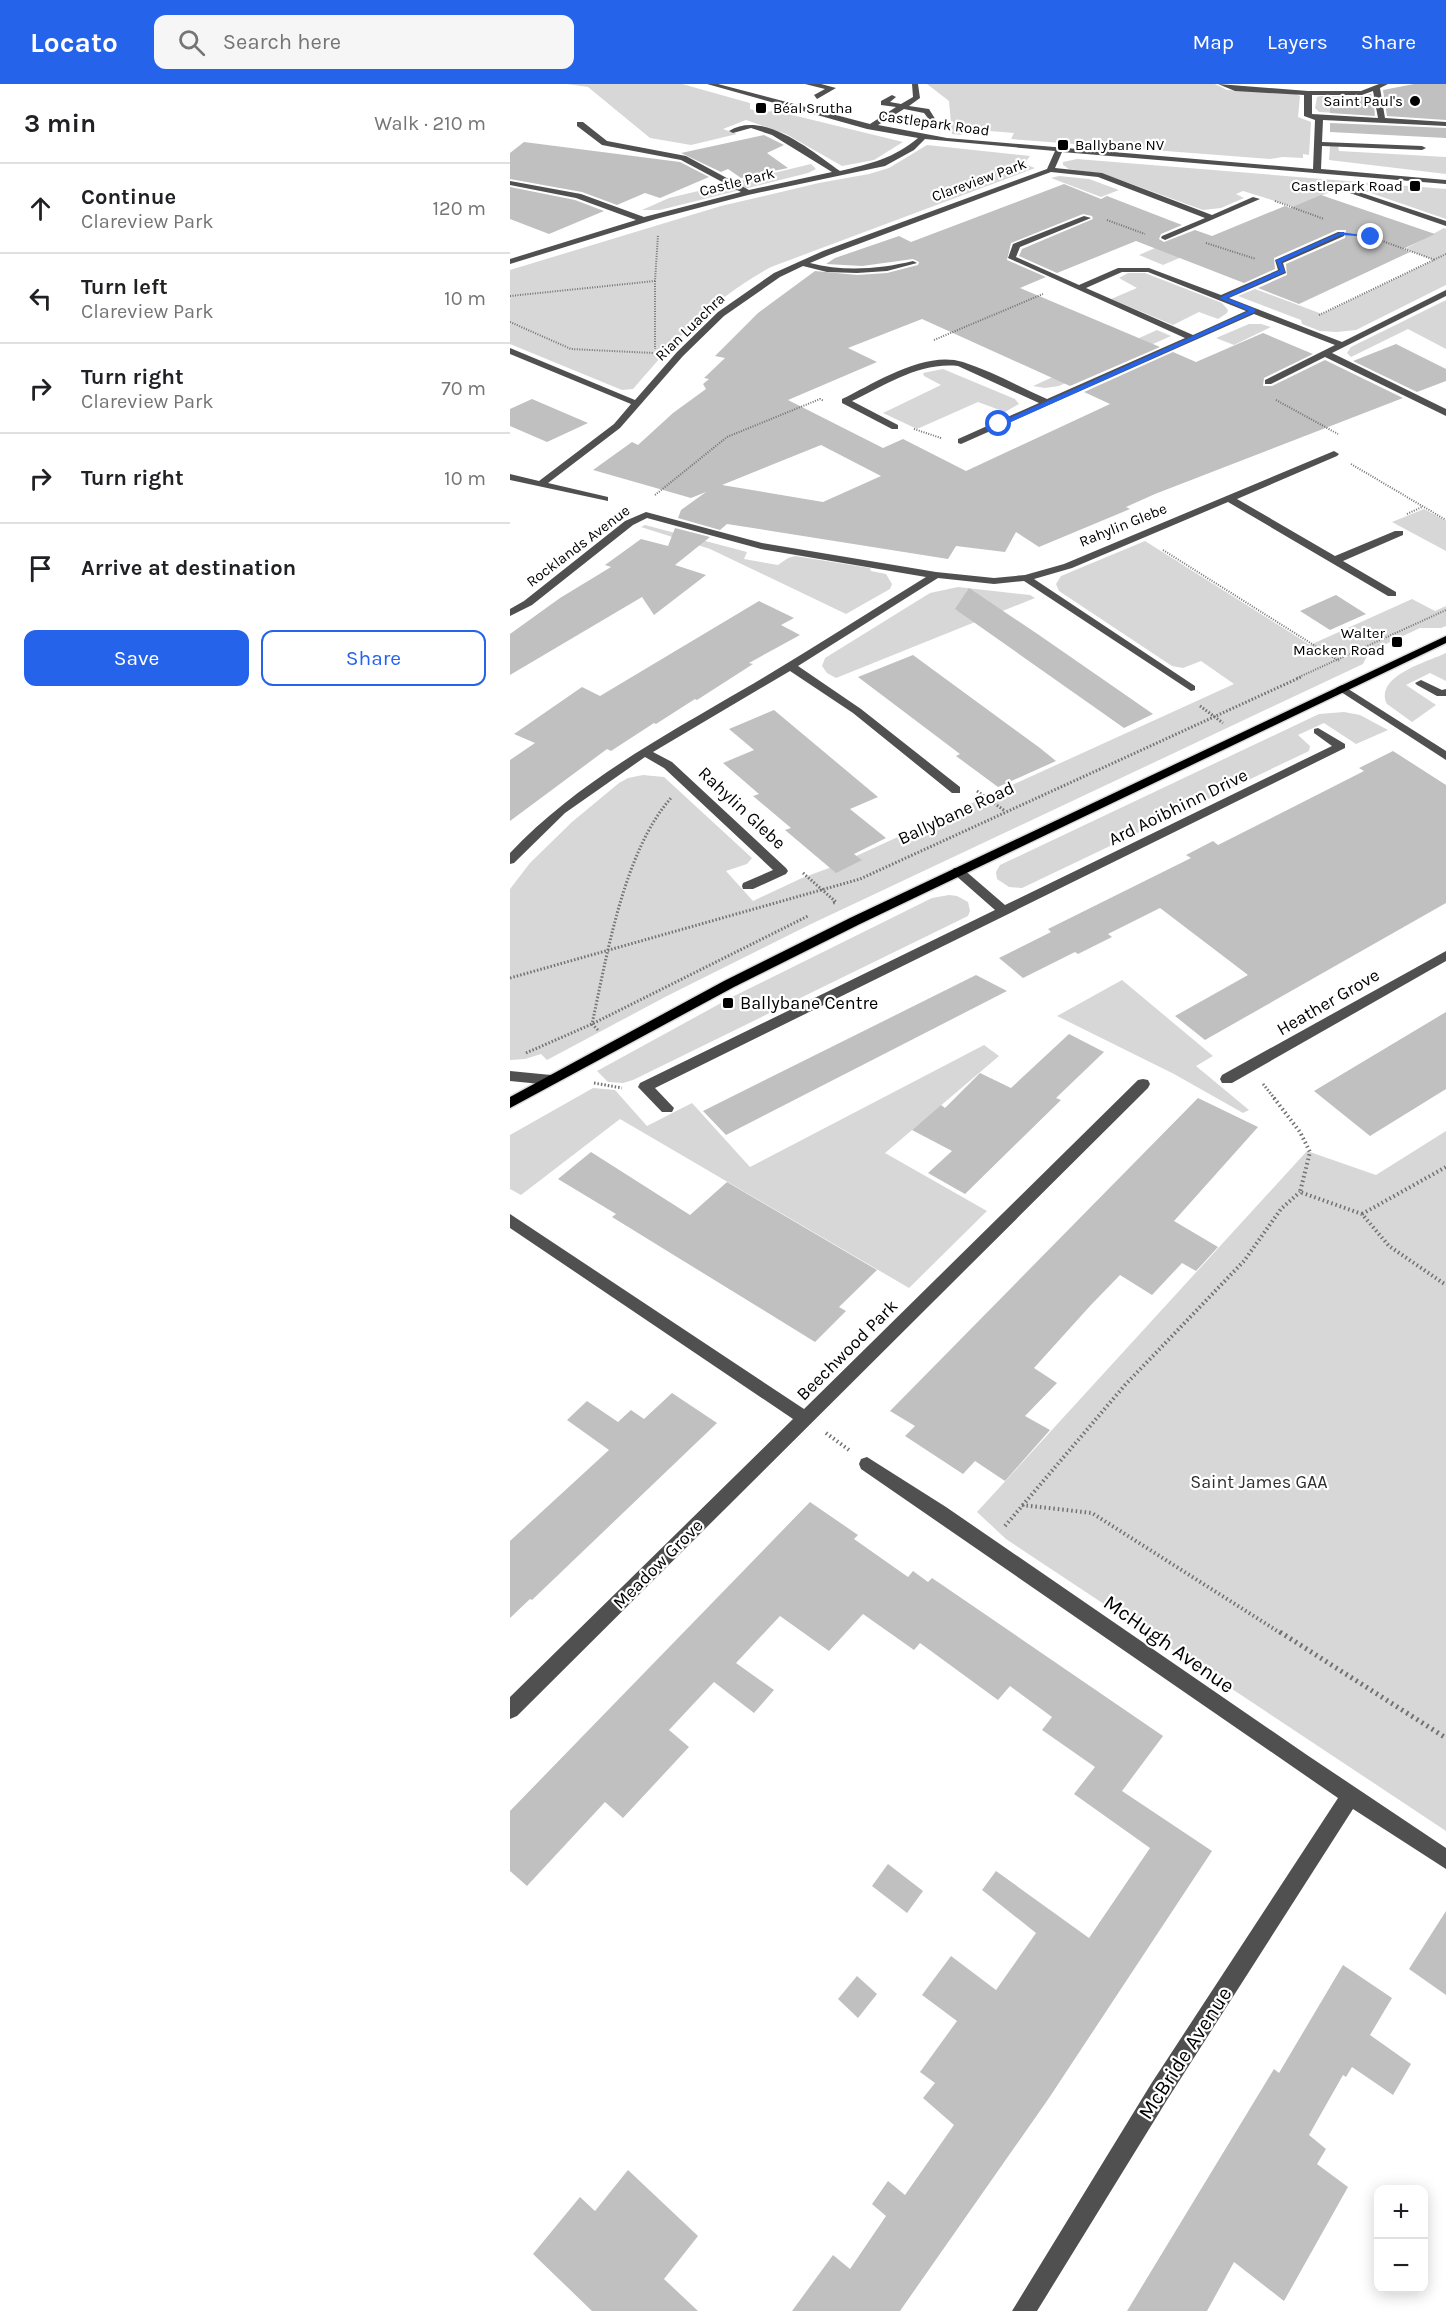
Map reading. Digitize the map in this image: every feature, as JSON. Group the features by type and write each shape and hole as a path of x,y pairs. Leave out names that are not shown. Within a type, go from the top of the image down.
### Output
{"main road":[{"path":"510,1103 729,984 1241,735 1446,639"}],"street":[{"name":"Castlepark Road","path":"710,84 870,127 923,137 1059,151 1446,182"},
{"path":"808,84 831,88 817,97"},
{"path":"870,127 916,98 915,84"},
{"path":"1221,84 1235,89 1254,87 1308,93 1362,93 1385,84"},
{"path":"1376,87 1382,120"},
{"path":"1308,93 1308,116 1446,124"},
{"path":"892,97 884,103 926,111 934,120"},
{"path":"1317,170 1319,118"},
{"path":"580,124 605,143 683,158 748,193"},
{"path":"733,131 749,126 772,133 795,144 838,173"},
{"name":"Castle Park","path":"510,262 643,220 748,193 886,163 911,148 923,137"},
{"path":"1319,144 1422,148"},
{"name":"Clareview Park","path":"1050,170 1059,151"},
{"name":"Clareview Park","path":"919,219 1050,170 1099,176 1213,218"},
{"path":"510,183 576,195 643,220"},
{"path":"1367,187 1351,190 1446,224"},
{"path":"1244,194 1256,199"},
{"path":"1165,238 1256,199"},
{"path":"1087,218 1016,246 1012,256 1017,262 1193,338"},
{"name":"Rian Luachra","path":"541,484 617,426 680,354 721,314 777,275 801,263 919,219"},
{"path":"1222,298 1283,271 1278,261 1341,234"},
{"path":"801,263 818,268 846,270 892,268 914,263"},
{"path":"1079,288 1121,270 1138,268 1154,271 1342,345"},
{"path":"1268,382 1446,293"},
{"path":"961,441 1253,311"},
{"path":"510,351 638,404"},
{"path":"1326,354 1446,413"},
{"path":"895,427 844,401 920,367 941,361 960,364 1048,403"},
{"name":"Rahylin Glebe","path":"736,540 936,575 994,581 1026,578 1068,566 1334,454"},
{"path":"510,477 604,499"},
{"path":"1230,499 1392,594"},
{"name":"Rocklands Avenue","path":"510,613 528,603 638,517 652,515 736,540"},
{"path":"1335,560 1399,533"},
{"path":"510,860 575,800 646,753 936,575"},
{"path":"1026,578 1191,688"},
{"path":"791,666 856,711 956,790"},
{"path":"1421,683 1444,693"},
{"path":"1342,688 1446,756"},
{"name":"Ard Aoibhinn Drive","path":"645,1087 1341,746 1318,731"},
{"name":"Rahylin Glebe","path":"646,753 668,765 782,871 748,886"},
{"path":"958,872 1006,912"},
{"name":"Heather Grove","path":"1227,1079 1446,955"},
{"path":"510,1076 556,1077"},
{"name":"Beechwood Park","path":"510,1220 806,1419 1143,1084"},
{"path":"645,1087 667,1108"},
{"name":"Meadow Grove","path":"510,1710 806,1419"},
{"name":"McHugh Avenue","path":"867,1464 1350,1797 1446,1859"},
{"name":"McBride Avenue","path":"1024,2311 1159,2092 1350,1797"}],"path":[{"path":"1256,199 1268,198 1335,222 1332,225 1341,234 1371,237 1435,260"},
{"path":"1087,218 1110,221 1149,235"},
{"path":"1179,232 1246,258 1278,261"},
{"path":"510,322 571,349 655,353 655,281 658,234"},
{"path":"1294,327 1446,254"},
{"path":"510,296 655,281"},
{"path":"941,361 939,347 930,342 1069,284"},
{"path":"1268,382 1260,392 1338,434 1334,454 1446,520"},
{"path":"638,517 642,506 727,437 820,399 831,404"},
{"path":"1140,536 1365,677"},
{"name":"Ballybane Road","path":"510,978 860,879 1446,609"},
{"path":"1191,688 1193,701 1241,735"},
{"path":"592,1024 613,927 653,819 666,801 689,785"},
{"path":"956,790 975,790 1006,812"},
{"path":"824,891 836,902 826,907"},
{"path":"519,1054 529,1053 592,1024 684,975 815,912"},
{"path":"592,1024 614,1046"},
{"path":"989,1546 1125,1385 1244,1261 1281,1209 1300,1192 1310,1152 1308,1146 1300,1132 1249,1066"},
{"path":"556,1077 619,1088 645,1087"},
{"path":"1362,1214 1446,1167"},
{"path":"1300,1192 1362,1214 1371,1230 1386,1245 1404,1260 1446,1285"},
{"path":"806,1419 867,1464"},
{"path":"1022,1505 1092,1513 1446,1738"}],"green space":[{"path":"567,84 682,84 750,103 750,109 761,112 776,111 903,142 874,160 842,166 786,134 746,120 723,129 737,134 691,145 650,138 588,87"},
{"path":"927,84 1215,84 1227,90 1296,94 1300,96 1298,117 1311,122 1309,155 1303,154 1303,158 1270,159 1011,139 1014,133 965,129 962,135 952,134 949,101"},
{"path":"1317,97 1355,97 1374,104 1375,113 1369,115 1319,112 1315,108"},
{"path":"927,145 1030,156 1024,164 1035,168 771,267 730,293 696,321 633,389 622,390 510,344 510,270 721,206 869,174 889,168"},
{"path":"1330,146 1338,146 1339,151 1446,157 1446,174 1329,160"},
{"path":"1077,159 1446,189 1446,219 1365,191 1372,187 1364,184 1356,188 1347,185 1294,207 1243,191 1236,194 1244,198 1221,208 1203,210 1104,174 1069,169 1063,165 1063,162"},
{"path":"811,164 816,169 808,173 660,210 642,210 669,198"},
{"path":"1059,176 1089,179 1119,190 1101,197 1051,178"},
{"path":"1446,229 1446,285 1356,330 1320,331 1302,324 1301,320 1238,296 1255,289 1322,314 1434,260 1405,249"},
{"path":"1185,235 1210,245 1163,265 1139,255"},
{"path":"1128,273 1145,273 1222,303 1228,310 1227,313 1218,319 1199,312 1173,325 1111,299 1137,288 1119,278"},
{"path":"1446,300 1446,349 1408,329 1351,357 1347,353 1351,347"},
{"path":"1249,324 1271,327 1234,345 1216,338"},
{"path":"1157,330 1171,336 1059,386 1045,388 1033,386"},
{"path":"943,369 1015,399 1019,404 1005,412 978,402 917,429 883,413 941,385 924,376 923,373"},
{"path":"1424,509 1446,521 1446,551 1392,522"},
{"path":"645,525 747,552 744,559 778,565 795,556 870,568 871,571 886,574 892,584 890,589 846,614 710,549 641,527"},
{"path":"1145,541 1310,645 1412,599 1435,611 1446,606 1446,626 1420,628 1369,652 1363,664 809,925 667,996 547,1060 541,1054 525,1059 510,1060 510,889 530,863 572,822 628,778 643,775 664,777 752,858 747,864 726,871 753,901 1234,684 1201,661 1183,668 1172,666 1059,591 1056,584 1061,576"},
{"path":"958,587 1030,595 1035,598 836,678 827,673 822,666 825,658 930,593"},
{"path":"1446,653 1446,681 1430,673 1406,685 1436,705 1412,722 1387,704 1385,694 1388,685 1395,678 1404,671"},
{"path":"1344,712 1360,715 1388,730 1356,744 1324,723 1298,735 1310,746 1309,751 1022,888 1009,887 997,879 996,872 1000,865 1319,714"},
{"path":"957,896 968,902 970,911 968,916 633,1080 623,1083 608,1082 597,1071 732,997 932,898"},
{"path":"1122,980 1213,1056 1196,1066 1249,1110 1243,1113 1174,1074 1057,1016"},
{"path":"984,1045 999,1056 885,1153 987,1211 909,1288 620,1119 521,1195 510,1189 510,1135 593,1088 615,1090 647,1126 692,1103 750,1167"},
{"name":"Saint James GAA","path":"1446,1131 1446,1831 1006,1539 977,1512 1307,1151 1376,1175"}],"building":[{"name":"Saint Paul's","path":"1414,84 1446,84 1446,120 1387,116 1383,90"},
{"path":"1371,94 1375,116 1330,113 1330,105"},
{"path":"1330,123 1446,128 1446,138 1330,132"},
{"path":"764,135 784,145 767,153 788,168 741,178 728,169 721,172 681,153"},
{"path":"524,142 680,162 709,177 660,198 645,193 617,205 582,192 510,179 510,153"},
{"path":"1064,184 1101,199 1107,196 1182,225 1161,234 1159,239 1164,242 1195,230 1212,236 1285,206 1290,208 1321,195 1435,234 1403,249 1410,252 1299,304 1258,288 1287,275 1286,264 1345,238 1346,230 1337,230 1274,258 1275,269 1244,283 1136,241 1057,273 1019,256 1022,249 1093,219 1092,216 1083,214 1011,243 1007,260 1046,277 1020,288 1160,347 1070,386 922,319 848,348 877,362 788,400 883,448 903,439 966,471 1110,404 1084,392 1173,352 1196,362 1263,333 1313,354 1264,378 1263,386 1272,386 1325,360 1403,398 1155,494 1126,507 1130,509 1039,547 1016,532 1005,552 956,546 948,559 727,524 720,530 678,518 681,510 706,492 691,498 593,470 632,442 638,445 673,413 706,389 703,384 709,379 704,378 725,358 715,356 758,313 815,271 857,275 887,273 918,265 919,262 913,259 862,266 826,264 835,258 899,236 911,242","holes":["821,445 881,476 823,502 722,485"]},
{"path":"510,187 575,200 604,211 549,234 510,219"},
{"path":"1396,344 1446,369 1446,381 1417,392 1353,361"},
{"path":"532,399 588,423 547,442 510,426 510,409"},
{"path":"675,528 710,537 675,565 706,575 654,615 642,597 510,675 510,634 560,598 611,567 605,565 641,539 668,546"},
{"path":"969,588 1153,714 1124,728 955,609"},
{"path":"1336,595 1366,614 1330,630 1300,611"},
{"path":"759,601 794,618 781,625 800,635 749,663 753,664 611,751 607,749 510,821 510,760 535,743 514,734 582,687 600,696"},
{"path":"913,655 1056,761 998,787 956,756 960,754 858,677"},
{"path":"774,710 878,797 850,809 886,838 854,854 862,860 836,873 785,830 791,828 753,796 759,794 723,763 754,750 729,729"},
{"path":"1393,751 1446,785 1446,903 1205,1040 1175,1016 1248,975 1160,908 1108,934 1112,937 1078,954 1075,952 1023,978 999,958 1051,932 1048,929 1191,858 1186,855 1213,841 1218,845 1364,771 1359,768"},
{"path":"976,975 1007,991 726,1135 703,1111"},
{"path":"1446,1012 1446,1089 1370,1136 1314,1091"},
{"path":"1069,1034 1104,1052 1056,1098 1061,1100 965,1194 928,1173 952,1151 912,1130 941,1105 945,1108 980,1073 1011,1088"},
{"path":"1198,1098 1258,1127 1174,1221 1218,1247 1196,1271 1182,1263 1152,1295 1120,1275 1090,1306 1034,1368 1057,1383 1025,1416 1050,1430 1005,1481 975,1461 963,1474 905,1436 915,1426 890,1411"},
{"path":"591,1152 690,1215 727,1182 877,1270 839,1307 846,1311 815,1342 612,1217 616,1214 558,1179"},
{"path":"672,1393 717,1423 532,1600 530,1599 510,1618 510,1541 609,1450 567,1420 587,1401 618,1422 631,1410 644,1419"},
{"path":"810,1502 858,1535 854,1539 908,1577 913,1571 928,1582 932,1578 1163,1736 1122,1791 1212,1851 1049,2098 900,2311 792,2311 833,2255 850,2269 886,2216 872,2204 888,2181 905,2195 954,2125 923,2098 935,2083 920,2072 957,2021 922,1995 951,1956 996,1990 1036,1933 982,1890 996,1871 1089,1938 1150,1848 1074,1794 1095,1767 1042,1730 1052,1717 1010,1686 998,1700 920,1643 914,1650 863,1614 829,1651 780,1616 736,1663 774,1690 754,1713 714,1682 669,1730 689,1747 623,1818 605,1802 527,1886 510,1871 510,1811"},
{"path":"888,1864 923,1891 907,1913 872,1886"},
{"path":"1446,1911 1446,1995 1409,1969"},
{"path":"1343,1965 1392,1998 1370,2035 1411,2064 1393,2095 1352,2067 1346,2077 1343,2075 1309,2135 1326,2149 1317,2164 1348,2187 1284,2301 1234,2262 1207,2311 1127,2311 1274,2069 1279,2073"},
{"path":"857,1976 877,1994 858,2018 838,1999"},
{"path":"628,2170 698,2236 664,2279 698,2311 592,2311 533,2254 580,2197 595,2211"}],"place":[{"name":"Saint Paul's","path":"1415,101"},
{"name":"Béal Srutha","path":"761,108"},
{"name":"Ballybane NV","path":"1063,145"},
{"name":"Castlepark Road","path":"1415,186"},
{"name":"Walter Macken Road","path":"1397,642"},
{"name":"Ballybane Centre","path":"728,1003"}],"route":[{"path":"999,424 1253,311 1222,298 1283,271 1278,261 1341,234 1371,237"}]}
